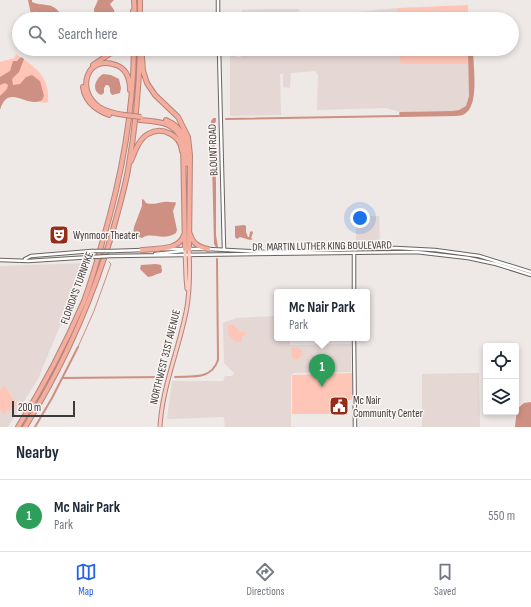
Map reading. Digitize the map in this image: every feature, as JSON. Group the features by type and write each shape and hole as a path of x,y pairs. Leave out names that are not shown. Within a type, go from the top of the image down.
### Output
{"highway":[{"path":"133,12 134,0"},
{"path":"134,0 135,12"},
{"path":"140,0 140,12"},
{"path":"107,56 89,68 84,76 83,85 87,99 96,109 109,115 160,119 171,122 176,126 184,136 187,145 188,186 190,196"},
{"name":"FLORIDA'S TURNPIKE","path":"18,427 52,369 84,299 109,222 119,182 124,152 130,104 133,56"},
{"name":"FLORIDA'S TURNPIKE","path":"25,427 57,372 74,337 102,267 120,207 128,170 135,126 140,56"},
{"path":"141,56 143,71 147,83 155,94 178,117 188,137 190,155 190,196 187,230 183,238 177,245 142,250"},
{"path":"125,117 103,109 90,99 86,90 86,80 92,68 101,63 107,63 119,66 124,70 129,80 130,104"},
{"path":"141,118 166,123 172,126 181,136 184,146 184,192"},
{"path":"128,170 137,147 142,139 148,134 154,131 168,132 174,136 182,148 187,249"},
{"path":"187,230 194,242 201,247 208,249"}],"main road":[{"path":"218,0 218,12"},
{"name":"BLOUNT ROAD","path":"219,56 224,250"},
{"path":"149,256 153,254 183,251 187,249"},
{"name":"DR. MARTIN LUTHER KING BOULEVARD","path":"24,260 31,256 92,251 187,249 288,253 416,252 460,256 496,264 531,276"},
{"name":"NORTHWEST 31ST AVENUE","path":"160,427 167,383 186,309 190,281 187,249"},
{"path":"354,249 354,289"},
{"name":"DR. MARTIN LUTHER KING BOULEVARD","path":"24,260 112,256 274,255 276,253 300,251 354,249 428,249 479,256 531,272"},
{"path":"460,256 479,256"},
{"path":"0,260 24,260"},
{"path":"354,341 356,427"}],"shaded area":[{"path":"28,0 53,7 59,12 31,12"},
{"path":"98,0 114,0 110,4 114,12 94,12"},
{"path":"468,5 468,12 398,12 398,8"},
{"path":"398,8 398,12 356,12"},
{"path":"299,9 299,12 242,12 242,10"},
{"path":"15,56 19,56 40,73 47,85 48,102 44,103 12,95 0,100 0,62 14,58"},
{"path":"230,56 401,56 402,64 469,64 469,96 466,106 459,110 400,112 387,108 317,110 318,75 315,71 291,73 290,88 283,87 283,74 280,74 281,115 230,116"},
{"path":"400,56 468,56 469,64 402,64 400,62"},
{"path":"468,56 473,56 474,91 471,107 467,112 463,115 457,116 400,117 400,112 459,110 466,106 469,96"},
{"path":"21,57 24,59 19,72 12,79 13,85 20,84 26,77 32,75 40,81 44,96 42,100 36,102 13,97 8,98 3,102 0,110 0,96 7,89 8,85 5,83 0,85 0,77 10,71 13,61 17,61"},
{"path":"103,74 111,75 119,79 121,88 120,93 112,95 108,85 106,85 104,88 104,93 101,95 96,91 96,82"},
{"path":"213,118 216,118 214,125 216,235 218,247 214,244 211,121"},
{"path":"142,199 148,204 167,202 176,203 173,211 177,230 176,233 166,237 146,236 142,238 133,234 142,206"},
{"path":"356,216 379,216 380,244 356,244"},
{"path":"235,226 246,226 248,237 252,231 253,233 251,238 253,239 250,240 240,237 237,239 235,237"},
{"path":"86,263 38,379 8,427 0,427 0,266"},
{"path":"141,265 161,265 162,271 161,273 151,277 148,277 140,269"},
{"path":"274,316 274,341 290,341 290,345 351,344 351,372 292,374 291,427 225,427 223,417 167,419 172,381 223,381 225,376 232,376 234,373 224,363 223,323 236,318"},
{"path":"228,325 235,325 235,328 238,328 238,332 245,332 245,335 242,336 242,342 236,342 230,337"},
{"path":"292,347 299,348 302,351 302,355 299,359 294,359 292,356"},
{"path":"352,373 353,397 351,400 345,400 345,414 292,414 292,375"},
{"path":"479,373 480,427 422,427 422,374"},
{"path":"5,386 17,406 3,414 0,409 0,389"},
{"path":"531,402 531,427 515,427 516,415 519,415 519,407 524,403"}],"waterway":[{"path":"226,119 399,116"},
{"path":"175,377 201,376 211,371 218,360 217,259"},
{"path":"78,347 94,311 111,264 109,262"},
{"path":"35,427 52,398 78,347"},
{"path":"62,378 163,377"}],"place":[{"name":"Wynmoor Theater","path":"59,235"},
{"name":"Mc Nair Park","path":"322,387"},
{"name":"Mc Nair Community Center","path":"339,406"}]}
